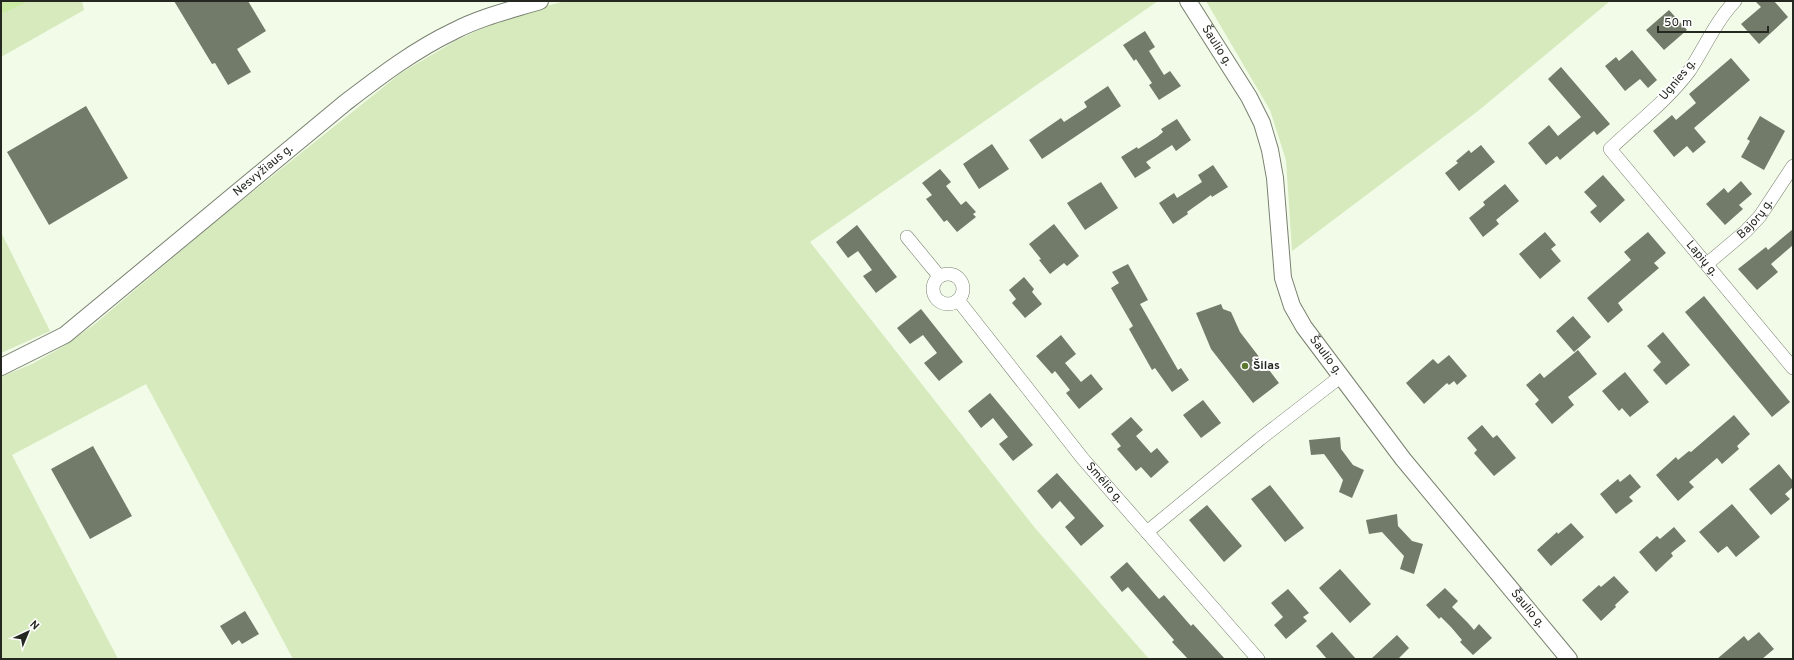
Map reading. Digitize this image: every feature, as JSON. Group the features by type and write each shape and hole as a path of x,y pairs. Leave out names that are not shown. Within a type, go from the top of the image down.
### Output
{"street":[{"name":"Nesvyžiaus g.","path":"1,367 65,335 344,103 384,73 420,49 454,30 490,16 540,1"},
{"name":"Šaulio g.","path":"1188,1 1249,97 1262,123 1270,150 1275,178 1284,278 1292,306 1304,328 1403,459 1569,659"},
{"name":"Ugnies g.","path":"1610,149 1660,102 1685,75 1719,22 1735,1"},
{"name":"Lapių g.","path":"1610,149 1793,368"},
{"name":"Bajorų g.","path":"1707,264 1746,232 1760,216 1793,166"},
{"path":"908,237 939,276"},
{"path":"946,273 953,274 960,279 963,286 962,294 958,300 947,304 936,298 933,293 933,286 939,276 946,273"},
{"name":"Smėlio g.","path":"958,300 1083,459 1258,659"},
{"path":"1147,532 1260,439 1340,377"}],"shaded area":[{"path":"1,1 82,1 84,10 1,57"},
{"path":"1,1 29,1 1,14"},
{"path":"565,1 1158,1 810,242 1035,528 1149,659 293,659 146,384 12,455 118,659 1,659 1,377 32,364 64,346 95,324 210,226 401,73 457,40 507,17"},
{"path":"1206,1 1610,1 1478,111 1292,251 1286,160 1270,110"},
{"path":"1,232 50,331 1,353"}],"building":[{"path":"174,1 248,1 266,31 237,49 251,72 228,85 215,63 212,64"},
{"path":"1755,1 1774,1 1788,17 1759,44 1741,24 1761,7"},
{"path":"1669,10 1687,30 1664,50 1646,30"},
{"path":"1145,31 1155,47 1149,51 1164,75 1170,71 1181,86 1159,100 1149,85 1152,83 1136,59 1134,61 1123,45"},
{"path":"1632,50 1657,80 1648,88 1640,79 1625,91 1605,66 1616,57 1619,61"},
{"path":"1731,58 1750,80 1694,128 1706,142 1693,153 1687,146 1674,157 1653,131 1672,115 1676,120 1696,103 1689,94"},
{"path":"1561,67 1610,124 1597,135 1594,131 1560,160 1557,156 1546,165 1528,143 1549,125 1558,136 1581,117 1548,79"},
{"path":"1108,86 1121,106 1042,159 1029,140 1061,118 1064,122 1087,107 1084,102"},
{"path":"86,106 128,178 49,225 7,152"},
{"path":"1760,116 1785,131 1764,170 1741,157 1750,141 1747,139"},
{"path":"1177,119 1191,140 1176,151 1172,145 1146,162 1151,168 1135,178 1121,157 1137,147 1138,149 1157,137 1163,132 1161,129"},
{"path":"992,144 1009,169 979,189 963,164"},
{"path":"1481,145 1495,162 1459,191 1445,173 1458,163 1456,161 1469,150 1471,153"},
{"path":"1213,165 1228,187 1212,197 1211,195 1173,224 1159,203 1174,193 1177,198 1202,182 1198,175"},
{"path":"940,169 951,182 946,186 961,205 966,201 976,212 973,214 976,217 957,232 947,220 944,222 926,199 932,195 922,183"},
{"path":"1603,175 1625,200 1600,223 1590,212 1597,206 1584,192"},
{"path":"1741,181 1752,194 1739,205 1743,209 1725,225 1706,204 1724,188 1728,193"},
{"path":"1101,182 1118,208 1085,230 1067,203"},
{"path":"1505,184 1519,201 1496,220 1499,224 1483,237 1469,218 1485,205 1483,202"},
{"path":"1054,224 1079,256 1067,266 1064,263 1050,274 1039,260 1041,259 1029,244"},
{"path":"857,225 897,277 876,293 863,276 872,270 858,251 848,258 836,242"},
{"path":"1793,229 1793,245 1771,264 1778,272 1757,290 1738,269 1766,247 1768,250"},
{"path":"1545,232 1556,245 1551,249 1561,261 1540,279 1519,254"},
{"path":"1648,232 1666,253 1654,263 1659,268 1618,303 1623,310 1608,323 1587,298 1631,260 1624,252"},
{"path":"1128,264 1148,300 1140,304 1178,370 1181,368 1189,380 1172,392 1155,368 1152,370 1129,329 1133,326 1111,288 1119,283 1112,272"},
{"path":"1024,277 1034,289 1032,292 1042,304 1025,318 1012,303 1016,299 1009,290"},
{"path":"1704,296 1790,402 1772,417 1685,312"},
{"name":"Šilas","path":"1221,304 1223,309 1231,312 1240,332 1279,383 1253,403 1211,349 1196,313"},
{"path":"921,309 963,362 939,381 924,363 937,353 923,335 910,344 897,328"},
{"path":"1573,316 1591,337 1574,352 1556,331"},
{"path":"1663,332 1690,365 1666,385 1653,370 1661,362 1647,346"},
{"path":"1061,335 1076,354 1065,363 1081,382 1091,374 1103,389 1079,409 1066,393 1070,390 1055,371 1052,374 1036,356"},
{"path":"1578,350 1597,374 1568,397 1574,405 1552,424 1535,404 1539,400 1526,385 1540,373 1544,378"},
{"path":"1449,355 1467,376 1457,385 1454,381 1449,385 1447,383 1424,404 1406,383 1433,359 1438,364"},
{"path":"1625,372 1649,402 1630,417 1622,408 1619,411 1602,391"},
{"path":"990,393 1033,445 1013,461 999,444 1008,437 993,418 981,428 968,411"},
{"path":"1203,400 1221,423 1201,438 1183,415"},
{"path":"1734,415 1750,434 1737,446 1739,449 1722,464 1717,458 1689,482 1694,487 1678,501 1656,475 1676,457 1678,460 1689,451 1691,452"},
{"path":"1131,417 1143,430 1136,436 1151,453 1157,448 1169,462 1151,478 1141,467 1136,471 1117,449 1121,446 1111,434"},
{"path":"1482,425 1493,438 1497,435 1516,458 1494,476 1474,453 1477,450 1467,438"},
{"path":"1340,437 1341,449 1353,465 1364,470 1352,498 1339,492 1343,480 1324,454 1311,455 1309,440"},
{"path":"93,446 132,516 90,539 51,469"},
{"path":"1779,464 1793,481 1793,487 1785,494 1790,499 1771,515 1749,489"},
{"path":"1057,473 1104,526 1081,546 1065,527 1075,518 1060,501 1052,509 1037,491"},
{"path":"1630,474 1641,487 1629,497 1633,501 1616,514 1600,494 1618,479 1620,482"},
{"path":"1270,485 1304,528 1285,542 1251,499"},
{"path":"1732,504 1760,537 1736,557 1727,546 1718,553 1699,532"},
{"path":"1207,505 1242,546 1224,562 1189,520"},
{"path":"1397,514 1398,526 1412,541 1423,544 1414,574 1400,569 1404,556 1382,532 1369,534 1366,520"},
{"path":"1571,523 1584,537 1551,566 1537,550 1557,532 1558,534"},
{"path":"1674,527 1686,541 1671,553 1673,556 1656,572 1639,552 1657,536 1660,539"},
{"path":"1127,562 1159,599 1164,595 1191,626 1193,624 1225,659 1188,659 1172,642 1174,640 1128,587 1122,592 1110,577"},
{"path":"1340,569 1371,604 1350,623 1319,588"},
{"path":"1614,576 1629,592 1601,621 1582,600 1599,585 1601,587"},
{"path":"1445,588 1458,601 1452,607 1474,630 1479,624 1492,638 1473,655 1460,642 1462,640 1451,627 1441,617 1439,619 1426,605"},
{"path":"1288,589 1309,613 1303,617 1307,621 1286,639 1274,625 1283,617 1271,603"},
{"path":"245,611 259,634 242,644 239,640 232,645 220,626"},
{"path":"1332,632 1356,659 1327,659 1316,646"},
{"path":"1759,632 1774,649 1762,659 1717,659 1744,636 1748,641"},
{"path":"1397,635 1409,648 1398,659 1371,659"}],"place":[{"name":"Šilas","path":"1245,366"}]}
